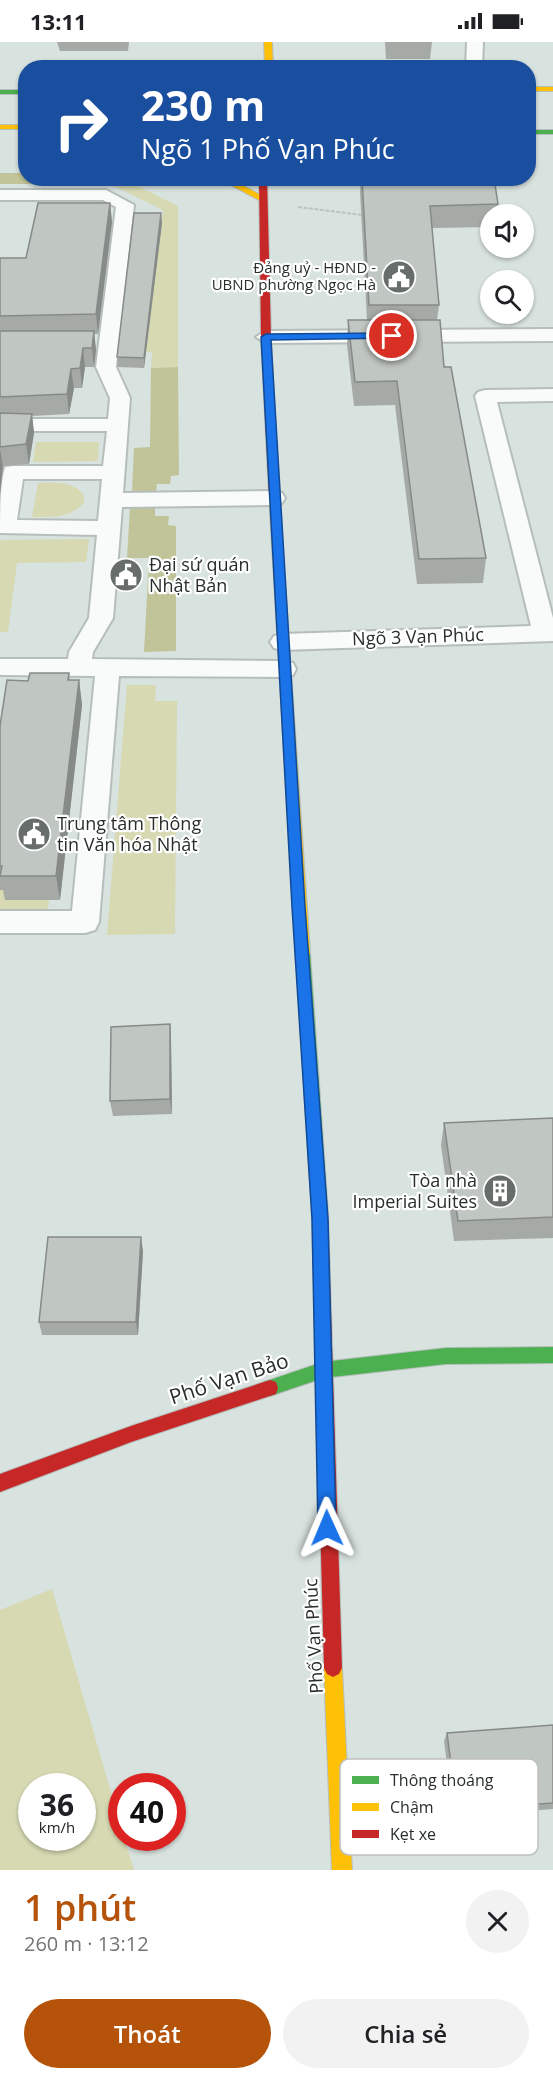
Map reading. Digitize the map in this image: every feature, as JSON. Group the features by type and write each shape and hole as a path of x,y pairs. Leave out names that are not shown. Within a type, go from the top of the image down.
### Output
{"street":[{"path":"268,42 269,60"},
{"path":"536,89 553,89"},
{"path":"0,92 18,92"},
{"path":"0,127 18,127"},
{"path":"536,132 553,132"},
{"path":"238,186 262,198"},
{"name":"Phố Vạn Phúc","path":"263,186 266,337 282,642 320,1219 323,1370 340,1817"},
{"name":"Phố Vạn Bảo","path":"0,1483 131,1434 323,1370 446,1356 553,1355"},
{"name":"Phố Vạn Phúc","path":"341,1855 342,1870"}],"lane":[{"path":"474,60 475,42"},
{"path":"0,195 106,195 125,205 106,367 120,398 110,528 101,618 81,652 79,668"},
{"path":"266,337 553,335"},
{"path":"85,342 108,342"},
{"path":"549,633 485,396 553,395"},
{"path":"0,425 118,425"},
{"path":"110,528 5,527 13,472 113,472"},
{"path":"111,500 274,498"},
{"name":"Ngõ 3 Vạn Phúc","path":"282,642 549,633"},
{"path":"0,667 284,669"},
{"path":"0,922 85,922 108,668"}],"path":[{"path":"295,207 362,214"}],"green space":[{"path":"0,173 18,173 18,184 0,184"},
{"path":"114,186 137,186 178,206 178,367 151,368 152,352 146,352 163,210"},
{"path":"178,367 179,475 171,476 170,484 157,484 156,492 132,492 134,448 150,447 151,368"},
{"path":"36,442 99,442 98,461 33,462"},
{"path":"38,483 57,483 75,487 84,496 84,502 79,508 67,514 32,517"},
{"path":"130,507 155,507 155,516 169,516 168,525 176,526 176,651 144,652 149,558 127,558"},
{"path":"89,539 86,562 17,563 8,632 0,632 0,540"},
{"path":"127,685 156,685 155,701 177,701 175,934 107,935"},
{"path":"0,890 7,890 6,900 49,900 48,909 0,909"},
{"path":"52,1589 108,1782 108,1851 128,1851 134,1870 0,1870 0,1610"}],"building":[{"name":"Đảng uỷ - HĐND - UBND phường Ngọc Hà","path":"362,186 495,186 498,204 430,206 439,305 369,305"},
{"path":"38,203 110,203 96,314 0,316 0,258 26,258"},
{"path":"134,213 161,213 144,358 117,357"},
{"path":"348,320 440,320 444,367 451,367 486,558 419,559 397,381 355,382"},
{"path":"0,331 94,331 92,348 83,348 80,368 71,369 67,394 0,397"},
{"path":"0,413 32,414 26,444 0,447"},
{"name":"Trung tâm Thông tin Văn hóa Nhật","path":"30,673 69,673 68,680 79,680 56,876 0,876 2,866 0,866 0,726 7,680 28,681"},
{"path":"170,1024 170,1099 110,1101 111,1027"},
{"name":"Tòa nhà Imperial Suites","path":"553,1118 553,1217 458,1221 444,1123"},
{"path":"48,1237 141,1237 136,1322 39,1322"},
{"path":"553,1725 553,1803 538,1804 538,1759 450,1759 447,1733"}],"traffic: fast":[{"path":"0,92 18,92"},
{"path":"536,132 553,132"},
{"path":"303,953 320,1214"},
{"path":"270,1388 323,1370 446,1356 553,1355"}],"traffic: slow":[{"path":"268,42 269,60"},
{"path":"536,89 553,89"},
{"path":"0,127 18,127"},
{"path":"238,186 262,198"},
{"path":"274,495 303,953"},
{"path":"333,1668 340,1825"},
{"path":"341,1855 342,1870"}],"traffic: jam":[{"path":"263,186 266,337 274,495"},
{"path":"320,1214 333,1668"},
{"path":"0,1483 131,1434 270,1388"}],"place":[{"name":"Đảng uỷ - HĐND - UBND phường Ngọc Hà","path":"399,277"},
{"name":"Đại sứ quán Nhật Bản","path":"126,575"},
{"name":"Trung tâm Thông tin Văn hóa Nhật","path":"34,834"},
{"name":"Tòa nhà Imperial Suites","path":"500,1191"}],"route":[{"path":"327,1528 320,1219 298,907 266,337 392,336"}]}
